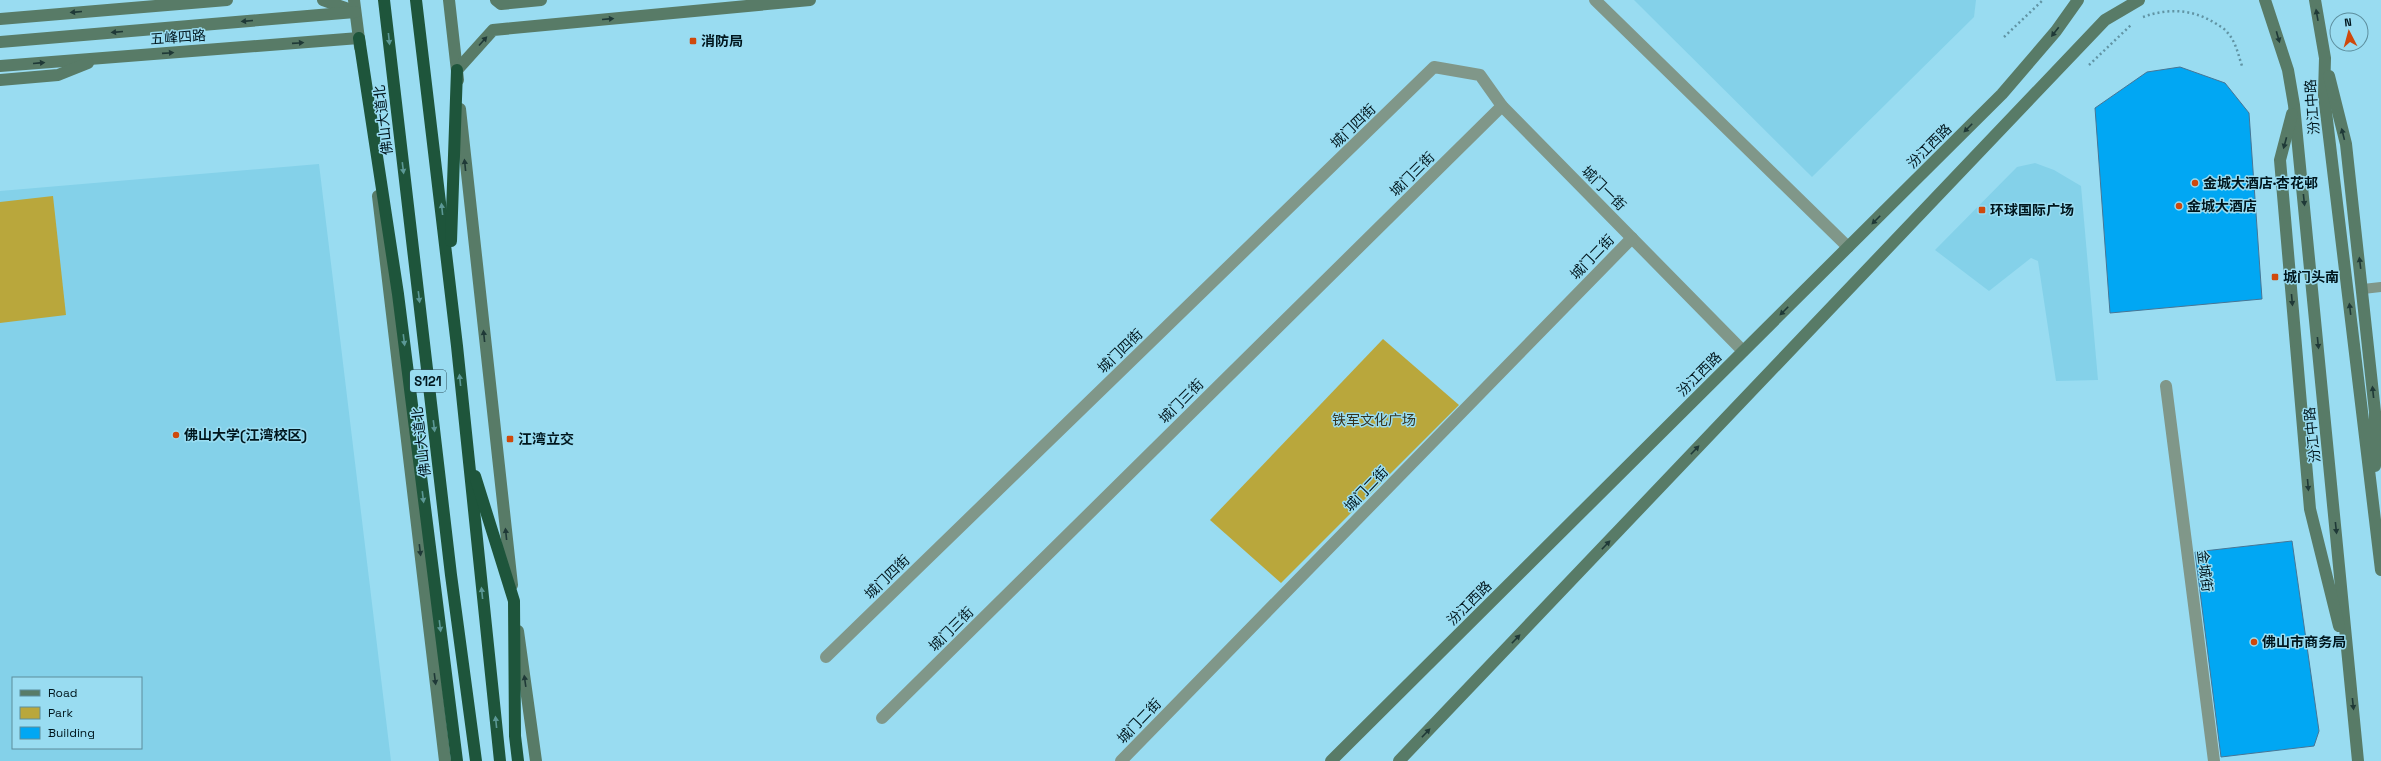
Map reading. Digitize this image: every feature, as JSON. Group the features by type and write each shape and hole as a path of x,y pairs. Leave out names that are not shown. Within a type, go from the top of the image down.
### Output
{"highway":[{"name":"佛山大道北","path":"384,0 451,575 476,761"},
{"name":"S121","path":"416,0 450,284 500,761"},
{"path":"359,38 398,294 456,761"},
{"path":"450,284 457,70"},
{"path":"467,450 514,601 515,736 518,761"}],"main road":[{"path":"0,19 227,0"},
{"path":"324,0 355,6 445,761"},
{"path":"449,0 457,70 463,148 514,601 536,761"},
{"path":"496,0 501,4 540,0"},
{"path":"457,70 493,30 810,0"},
{"name":"汾江西路","path":"1331,761 2002,94 2056,32 2078,0"},
{"path":"1399,761 2105,20 2139,0"},
{"name":"汾江中路","path":"2265,0 2288,70 2294,105 2358,761"},
{"name":"汾江中路","path":"2315,0 2325,58 2324,95 2381,570"},
{"name":"五峰四路","path":"0,42 355,6"},
{"name":"五峰四路","path":"0,66 359,38"},
{"path":"0,80 58,75 100,58"},
{"path":"2325,58 2346,144 2363,289 2375,412 2376,529"},
{"path":"2294,105 2280,160 2310,509 2349,666"}],"street":[{"path":"1595,0 1848,247"},
{"name":"城门一街","path":"1434,67 1480,75 1502,106 1743,351"},
{"name":"城门四街","path":"826,657 1434,67"},
{"name":"城门三街","path":"882,718 1502,106"},
{"name":"城门二街","path":"1121,761 1632,238"},
{"name":"金城街","path":"2166,386 2214,761"}],"lane":[{"path":"2363,289 2381,287"}],"path":[{"path":"2004,37 2043,0"},
{"path":"2090,65 2131,24 2144,17 2174,11 2190,12 2208,19 2227,31 2236,45 2242,66"}],"shaded area":[{"path":"1634,0 1976,0 1974,17 1812,177"},
{"path":"2035,163 2054,170 2081,186 2098,380 2056,381 2038,261 2031,258 1989,291 1935,250 2017,167"},
{"name":"佛山大学(江湾校区)","path":"319,164 391,761 0,761 0,191"}],"green space":[{"path":"53,196 66,315 0,323 0,202"},
{"name":"铁军文化广场","path":"1383,339 1459,405 1281,583 1210,520"}],"building":[{"name":"金城大酒店","path":"2180,67 2225,83 2249,113 2262,299 2110,313 2095,108 2147,72"},
{"name":"佛山市商务局","path":"2292,541 2319,731 2314,746 2221,757 2195,552"}],"place":[{"name":"消防局","path":"693,41"},
{"name":"金城大酒店·杏花邨","path":"2195,183"},
{"name":"金城大酒店","path":"2179,206"},
{"name":"环球国际广场","path":"1982,210"},
{"name":"城门头南","path":"2275,277"},
{"name":"佛山大学(江湾校区)","path":"176,435"},
{"name":"江湾立交","path":"510,439"},
{"name":"佛山市商务局","path":"2254,642"}]}
